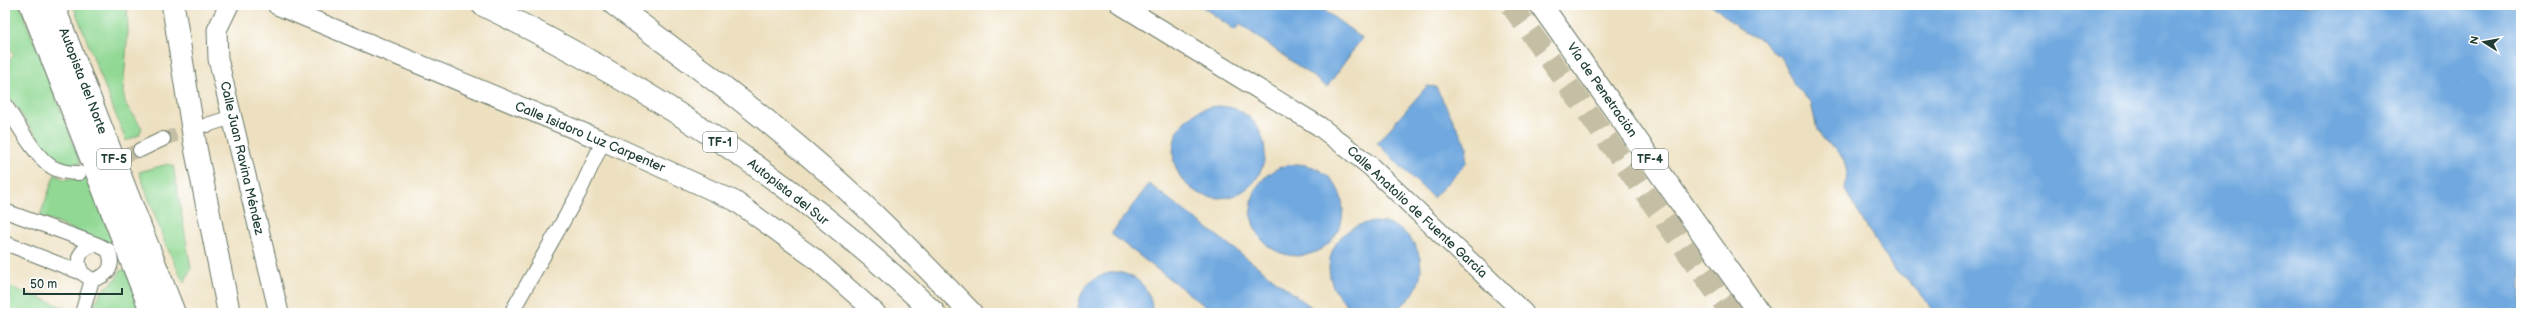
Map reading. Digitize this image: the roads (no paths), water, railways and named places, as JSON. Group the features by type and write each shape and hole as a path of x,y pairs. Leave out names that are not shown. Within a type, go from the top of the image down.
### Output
{"highway":[{"path":"31,5 152,313"},
{"name":"Autopista del Norte","path":"53,5 174,313"},
{"path":"173,5 196,150 229,313"},
{"name":"Autopista del Sur","path":"483,5 539,32 672,108 777,181 934,313"},
{"path":"615,5 713,78 808,155 895,234 971,313"},
{"name":"Vía de Penetración","path":"1541,5 1759,313"}],"street":[{"name":"Calle Juan Ravina Méndez","path":"229,5 217,30 218,59 279,313"},
{"name":"Calle Isidoro Luz Carpenter","path":"277,5 604,141 735,201 814,258 876,313"},
{"name":"Calle Anatolio de Fuente García","path":"1121,5 1319,126 1369,165 1524,313"},
{"path":"5,105 10,124 52,167 67,173 79,173"},
{"path":"208,125 232,117"},
{"path":"140,150 163,139"},
{"path":"511,313 579,193 604,141"},
{"path":"5,211 96,244 108,250 112,260 110,271 102,277 87,276 5,243"},
{"path":"82,313 87,276 78,266 79,254 86,247 96,244"}],"water":[{"path":"1200,5 1317,5 1362,38 1327,87 1240,24 1235,30"},
{"path":"1712,5 2521,5 2521,313 1936,313 1907,279 1894,270 1866,226 1845,190 1847,173 1844,161 1838,151 1825,141 1817,130 1811,103 1794,84 1781,57 1774,53 1763,41 1742,31"},
{"path":"1427,86 1436,87 1467,147 1466,163 1433,198 1377,143"},
{"path":"1219,106 1237,110 1251,120 1261,134 1265,152 1261,170 1251,184 1237,194 1219,198 1201,194 1187,184 1177,170 1173,152 1177,134 1187,120 1201,110"},
{"path":"1297,164 1315,168 1329,178 1339,192 1343,210 1339,228 1329,242 1315,252 1297,256 1279,252 1265,242 1255,228 1251,210 1255,192 1265,178 1279,168"},
{"path":"1149,184 1319,313 1214,313 1111,234"},
{"path":"1375,222 1393,226 1407,236 1417,250 1421,268 1417,286 1407,300 1393,310 1375,314 1357,310 1343,300 1333,286 1329,268 1333,250 1343,236 1357,226"},
{"path":"1118,272 1132,277 1143,286 1150,298 1152,313 1078,313 1078,304 1084,289 1102,275"}],"tunnel":[{"path":"1511,5 1731,313"},
{"path":"163,139 199,128"},
{"path":"107,162 140,150"}]}
